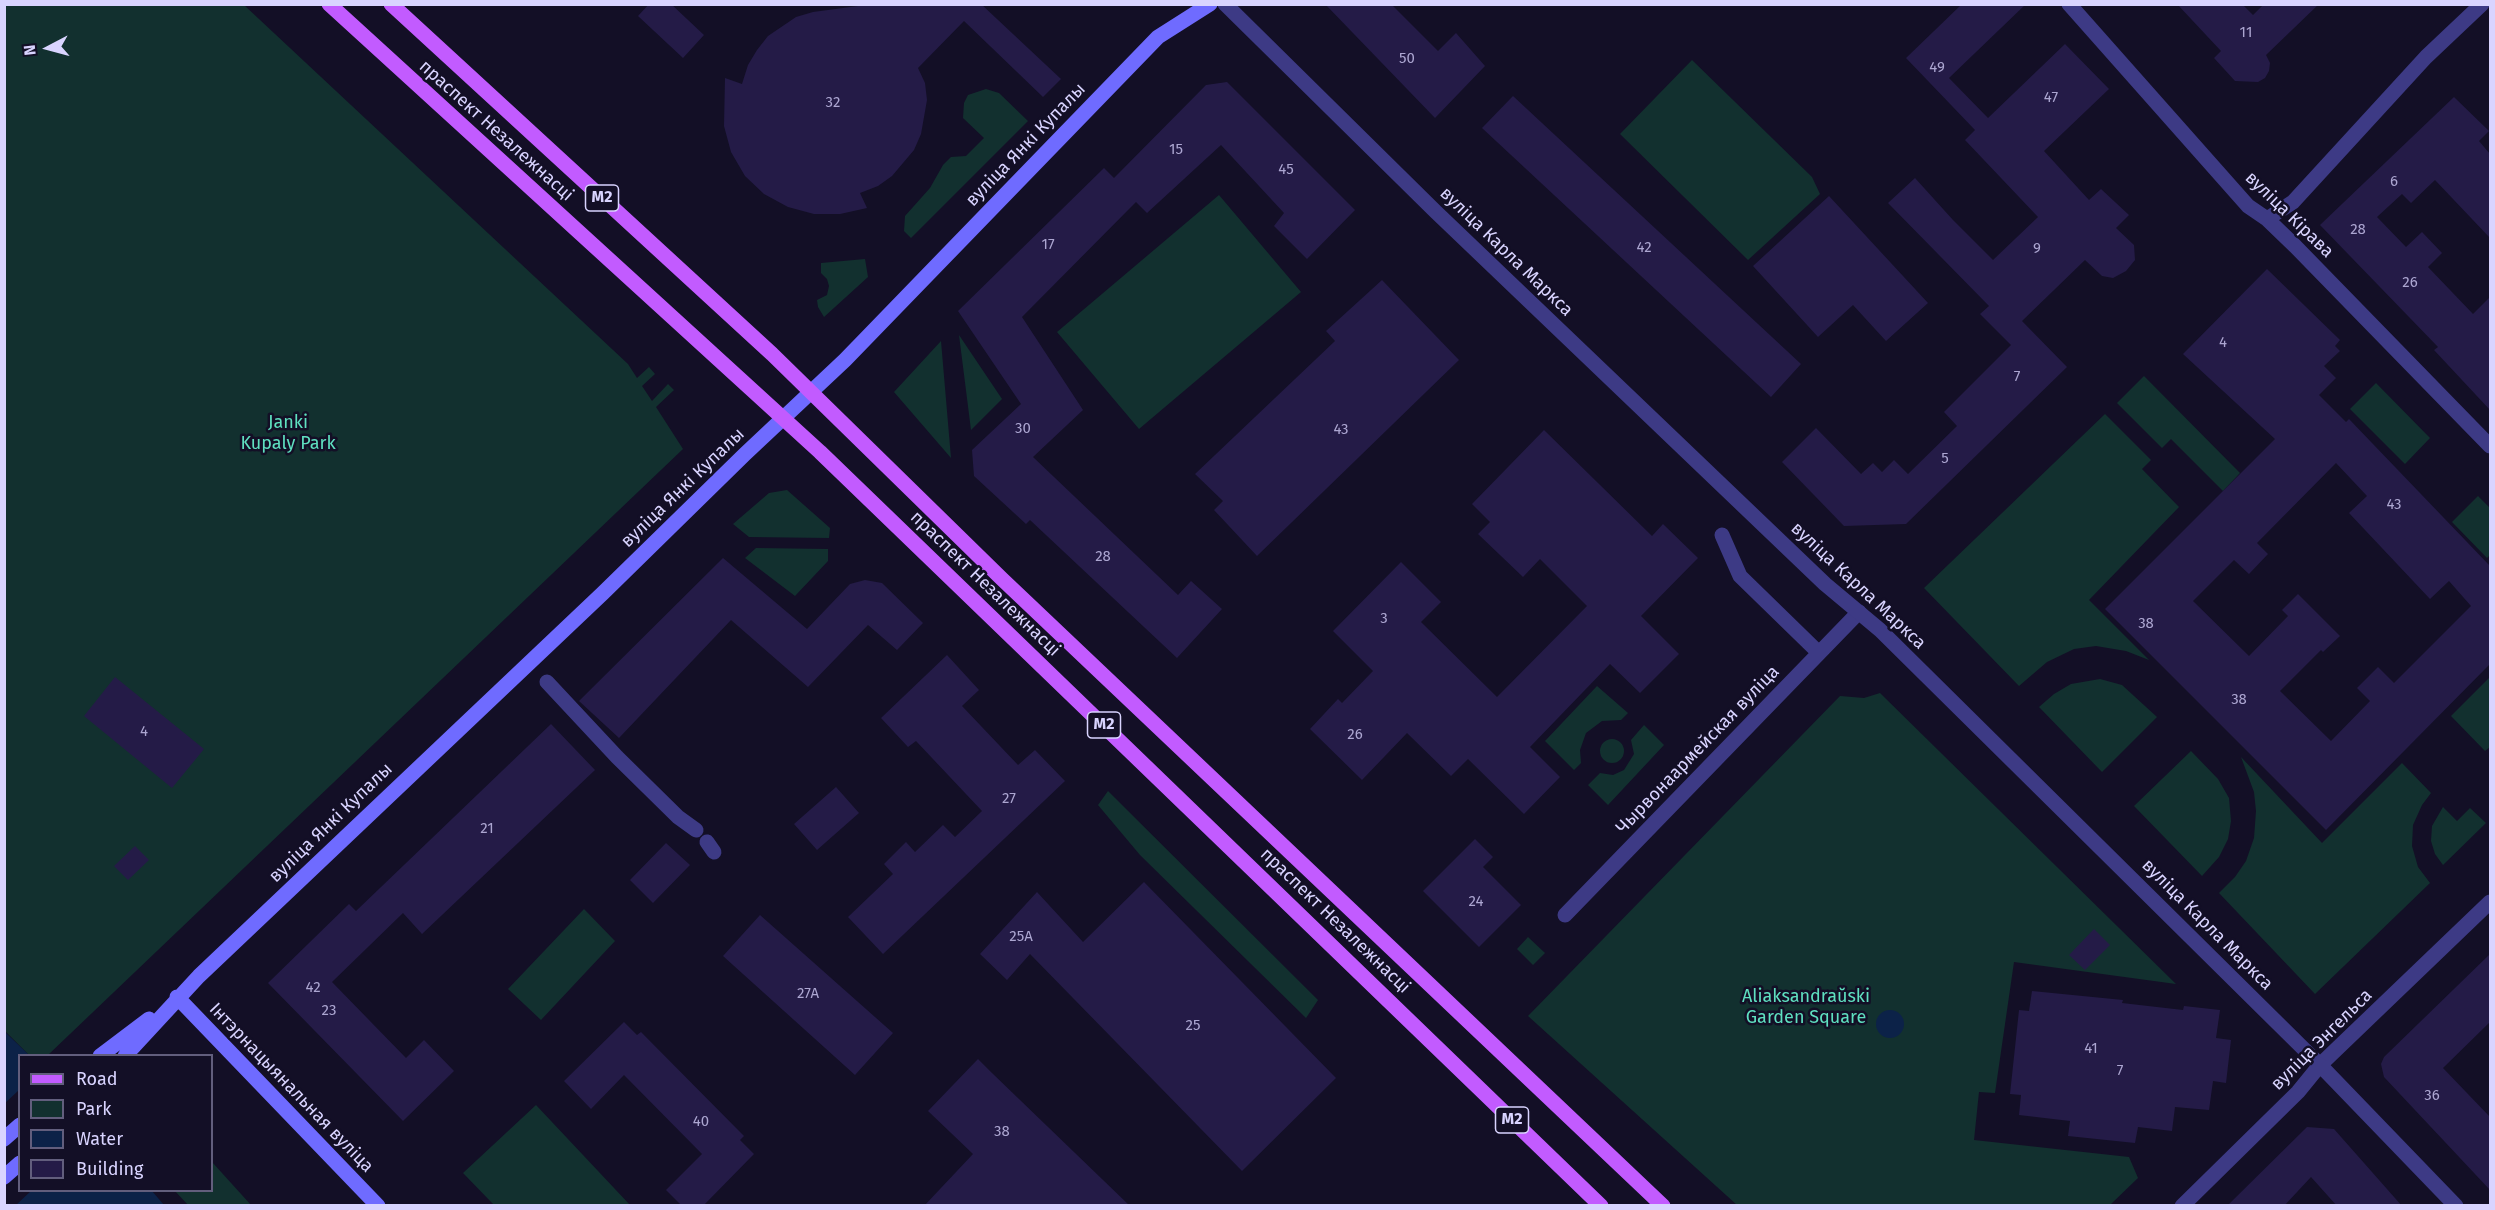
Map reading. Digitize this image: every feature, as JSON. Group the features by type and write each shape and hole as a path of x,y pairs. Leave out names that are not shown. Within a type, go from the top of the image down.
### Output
{"main road":[{"name":"праспект Незалежнасці","path":"328,4 783,419 1130,750 1601,1206"},
{"name":"праспект Незалежнасці","path":"391,4 812,392 1002,579 1663,1206"},
{"name":"вуліца Янкі Купалы","path":"126,1054 177,997 603,594 745,454 812,392 1158,37 1210,4"},
{"name":"вуліца Янкі Купалы","path":"103,1054 177,997"},
{"name":"Інтэрнацыянальная вуліца","path":"177,997 378,1206"},
{"path":"4,1139 18,1127"},
{"path":"4,1177 18,1164"}],"street":[{"name":"вуліца Карла Маркса","path":"1225,4 1436,212 1817,576 1897,647 2320,1065 2456,1206"},
{"name":"вуліца Кірава","path":"2069,4 2248,206 2266,219 2490,446"},
{"path":"2266,219 2293,202 2427,57 2482,4"},
{"path":"1722,535 1740,576 1819,654"},
{"name":"Чырвонаармейская вуліца","path":"1565,915 1859,612"},
{"path":"547,682 617,757 678,817 696,831"},
{"name":"вуліца Энгельса","path":"2182,1206 2298,1092 2320,1065 2490,902"}],"green space":[{"name":"Janki Kupaly Park","path":"5,5 244,5 628,364 637,378 649,367 655,374 642,386 652,401 668,384 674,390 656,407 683,449 49,1054 28,1054 5,1031"},
{"path":"1692,60 1812,177 1820,194 1748,260 1620,134"},
{"path":"986,89 999,93 1028,121 911,238 904,231 905,216 930,188 943,165 951,157 966,156 984,138 963,118 964,103 968,95"},
{"path":"1219,195 1301,292 1139,429 1057,332"},
{"path":"865,259 868,277 824,317 817,300 827,295 829,286 827,279 821,273 821,263"},
{"path":"959,335 1002,399 971,430"},
{"path":"941,341 951,458 894,392"},
{"path":"2144,376 2240,473 2223,491 2171,439 2162,448 2117,403"},
{"path":"2376,383 2430,438 2405,464 2350,409"},
{"path":"2105,414 2151,460 2142,469 2179,507 2089,600 2149,660 2126,651 2096,646 2074,649 2047,662 2019,686 1924,588"},
{"path":"787,490 830,528 829,538 749,537 733,524 769,493"},
{"path":"2478,496 2490,508 2490,555 2487,558 2452,522"},
{"path":"756,548 828,549 828,561 795,596 745,558"},
{"path":"2490,677 2490,747 2485,751 2451,716"},
{"path":"2100,679 2122,685 2157,717 2102,772 2039,707 2054,694 2071,684"},
{"path":"1597,686 1628,713 1621,720 1602,721 1586,733 1580,750 1581,763 1574,770 1545,741"},
{"name":"Aliaksandraŭski Garden Square","path":"1880,693 2176,984 2014,962 1995,1093 1979,1092 1974,1140 2129,1157 2138,1178 2110,1205 1737,1205 1528,1016 1840,696 1864,698"},
{"path":"1644,725 1664,745 1608,805 1588,785 1600,773 1613,775 1624,770 1634,754 1631,740"},
{"path":"1612,739 1617,740 1623,746 1623,756 1617,762 1612,763 1607,762 1601,756 1600,751 1601,746 1607,740"},
{"path":"2191,751 2218,779 2229,798 2231,821 2228,839 2219,857 2202,876 2134,806"},
{"path":"2241,757 2322,843 2402,763 2431,793 2422,805 2413,825 2412,846 2418,867 2430,883 2315,994 2219,893 2235,877 2246,861 2254,838 2256,811 2254,792"},
{"path":"1108,791 1318,1000 1306,1018 1140,855 1098,805"},
{"path":"2443,807 2457,821 2470,808 2486,823 2443,865 2435,854 2431,841 2432,826"},
{"path":"584,909 615,941 541,1020 508,989"},
{"path":"1528,937 1545,953 1533,965 1517,949"},
{"path":"536,1105 630,1205 494,1205 463,1173"},
{"path":"213,1163 251,1205 188,1205 176,1192 213,1192"}],"water":[{"path":"1890,1010 1900,1014 1904,1024 1900,1034 1890,1038 1880,1034 1876,1024 1880,1014"},
{"path":"4,1031 28,1054 18,1054 18,1192 153,1192 164,1205 5,1205"}],"pier":[{"path":"18,1091 18,1192 30,1192 15,1206 5,1205 4,1104"}],"building":[{"path":"649,4 671,4 704,35 683,58 638,16"},
{"path":"873,4 981,4 1061,79 1043,97 964,21 918,68 925,83 927,100 921,134 914,150 892,176 878,186 860,193 867,208 840,214 814,214 788,207 764,194 745,176 731,152 724,126 725,78 742,84 748,65 768,36 796,17 813,12"},
{"path":"1325,4 1391,4 1438,51 1456,33 1485,66 1435,118"},
{"path":"1962,4 2026,4 1949,78 1988,118 2065,44 2109,89 2044,151 2089,200 2101,189 2129,215 2116,228 2134,245 2135,260 2126,271 2113,278 2102,276 2085,260 2022,321 2067,367 1906,524 1844,526 1782,462 1816,428 1861,474 1873,463 1882,472 1894,460 1908,474 1957,426 1944,412 2011,345 1980,314 1989,306 1888,203 1915,178 1993,260 2038,217 1965,140 1975,130 1906,58"},
{"path":"2177,4 2242,4 2253,15 2264,4 2319,4 2266,55 2270,63 2269,71 2265,78 2258,82 2235,81 2214,58 2221,51"},
{"path":"1227,82 1355,210 1307,259 1274,226 1284,213 1221,145 1147,213 1136,202 1022,317 1083,410 1033,457 1178,595 1191,581 1222,609 1177,658 1030,520 1026,524 974,476 972,450 1021,404 958,311 1104,168 1114,178 1206,85"},
{"path":"1513,96 1801,364 1771,397 1482,128"},
{"path":"2454,97 2489,131 2479,141 2490,154 2490,238 2435,180 2411,203 2402,194 2377,217 2406,247 2422,232 2442,253 2428,267 2473,314 2490,297 2490,410 2434,350 2438,347 2320,225"},
{"path":"1829,196 1928,303 1886,341 1853,305 1818,337 1753,266"},
{"path":"2267,269 2340,340 2335,346 2340,351 2324,366 2336,378 2319,395 2346,422 2349,419 2490,566 2490,664 2326,830 2105,609 2275,439 2183,354","holes":["2336,463 2367,496 2349,513 2430,599 2449,581 2471,606 2394,683 2378,667 2357,688 2370,701 2331,741 2280,691 2321,650 2323,652 2340,636 2298,594 2282,610 2288,616 2249,656 2193,601 2234,560 2249,574 2268,554 2257,543"]},
{"path":"1382,280 1459,360 1257,556 1214,510 1223,501 1195,474 1335,341 1326,331"},
{"path":"1544,430 1652,536 1663,524 1698,558 1641,616 1679,654 1640,693 1610,664 1530,747 1560,777 1524,814 1468,759 1451,776 1407,733 1362,780 1310,729 1338,699 1342,703 1373,671 1333,631 1401,562 1441,602 1421,622 1497,697 1587,606 1540,559 1523,577 1478,534 1490,522 1472,504"},
{"path":"723,558 807,629 850,584 865,580 882,583 923,623 897,650 868,625 808,687 731,620 619,738 579,701"},
{"path":"947,655 979,690 962,706 1018,765 1035,750 1065,781 883,954 848,917 893,874 884,864 906,842 915,852 943,825 955,837 982,811 916,741 908,747 881,718"},
{"path":"115,677 204,749 172,788 84,716"},
{"path":"551,724 595,770 422,934 403,913 332,982 406,1058 424,1040 454,1071 403,1121 268,983 349,904 356,911"},
{"path":"836,787 859,813 817,850 794,824"},
{"path":"1475,839 1493,857 1483,867 1521,905 1479,947 1423,891"},
{"path":"666,843 690,865 653,903 630,880"},
{"path":"135,846 149,860 128,880 114,866"},
{"path":"1144,882 1336,1078 1242,1171 1030,954 1007,980 980,954 1037,892 1083,942"},
{"path":"760,915 893,1033 855,1075 723,956"},
{"path":"2094,929 2110,945 2085,970 2069,955"},
{"path":"2490,954 2490,1022 2443,1068 2490,1117 2490,1190 2384,1077 2381,1064 2384,1057"},
{"path":"2032,991 2123,1000 2122,1003 2183,1010 2184,1006 2220,1010 2216,1038 2231,1040 2226,1083 2213,1081 2209,1110 2175,1107 2172,1131 2138,1127 2135,1143 2068,1136 2070,1121 2019,1115 2021,1095 2010,1094 2019,1010 2029,1011"},
{"path":"624,1022 637,1035 641,1032 744,1136 740,1140 754,1154 703,1206 682,1206 666,1190 702,1154 624,1075 591,1109 564,1081"},
{"path":"978,1059 1130,1206 924,1206 973,1154 928,1111"},
{"path":"2307,1127 2334,1129 2402,1206 2337,1206 2311,1177 2284,1206 2227,1206"}]}
